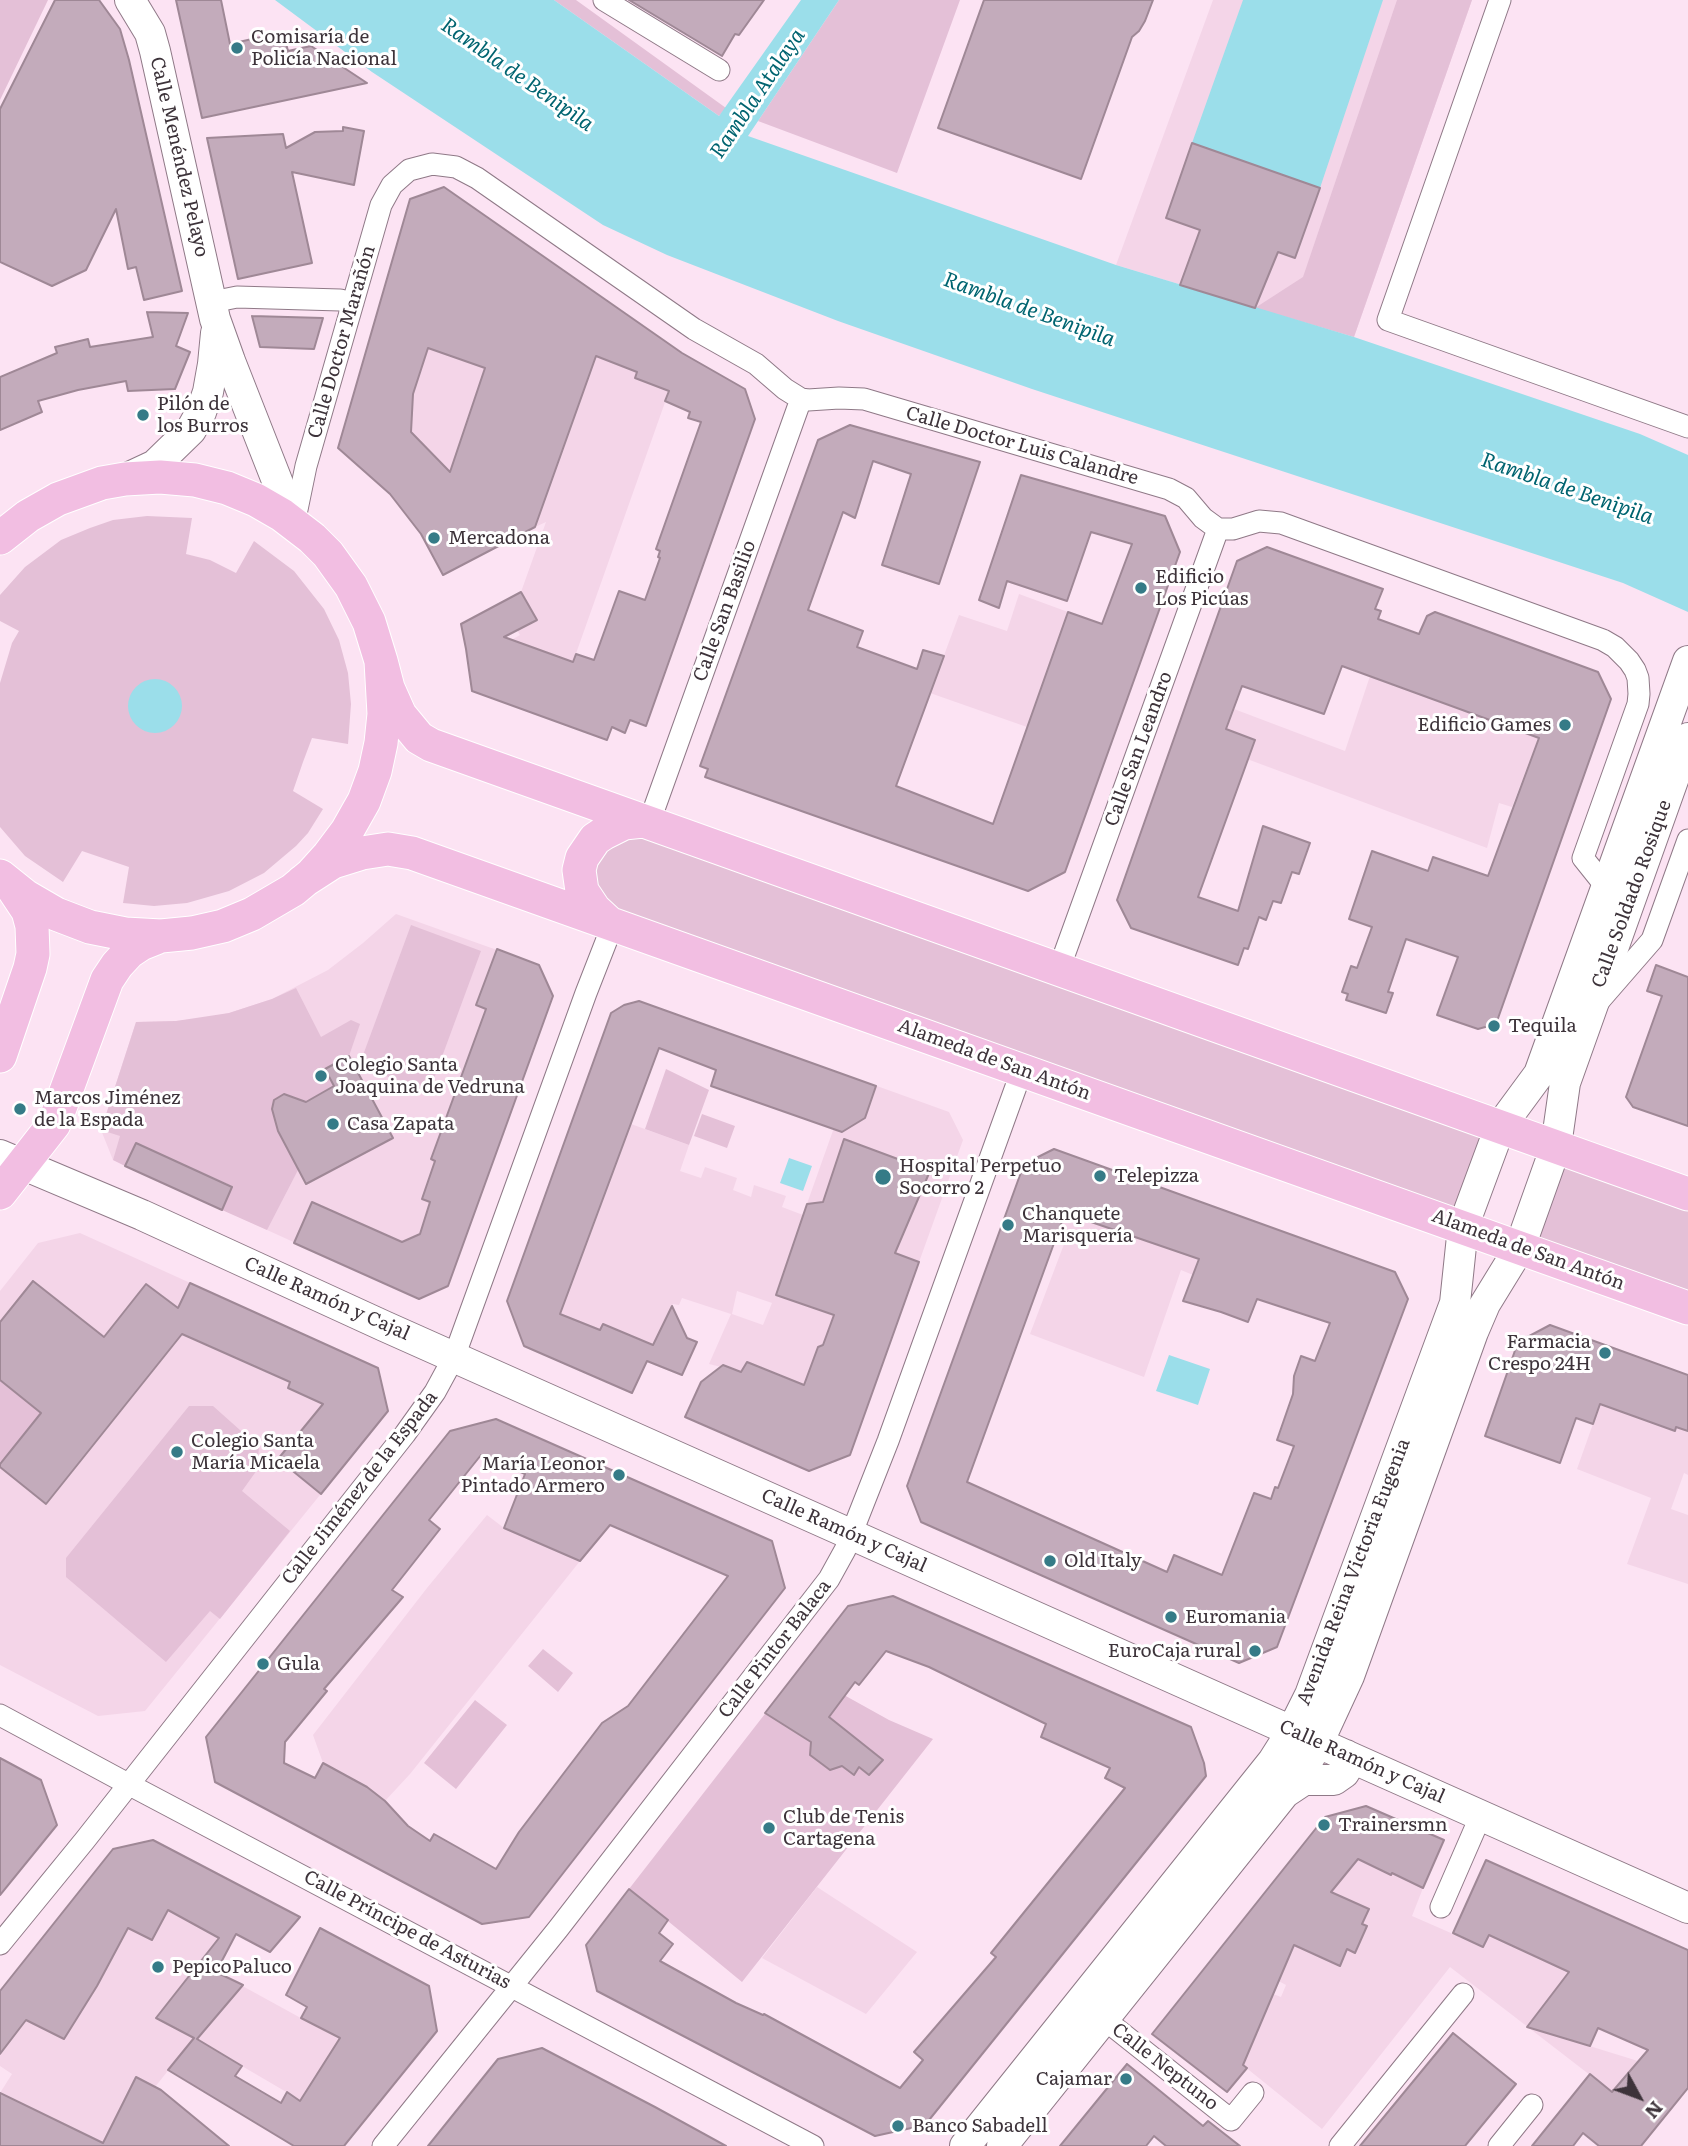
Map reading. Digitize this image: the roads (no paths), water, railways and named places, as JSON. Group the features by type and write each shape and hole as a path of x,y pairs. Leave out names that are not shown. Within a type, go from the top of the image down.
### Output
{"main road":[{"name":"Calle Menéndez Pelayo","path":"130,0 150,33 155,51 214,311"},
{"path":"125,479 155,466 191,430 201,412 211,378 215,351 214,311"},
{"path":"214,311 230,361 295,524"},
{"path":"0,538 28,516 58,499 102,483 125,479 178,478 213,484 256,500 295,524 328,554 351,586 369,622 393,703 405,723 425,742 1688,1194"},
{"path":"0,1193 12,1160 54,1124 107,980 129,952 161,936 208,929 238,920 266,907 320,866 347,831 364,801 379,758 384,697 381,660"},
{"name":"Calle Soldado Rosique","path":"1463,1227 1500,1126 1539,1074 1688,661"},
{"name":"Calle Soldado Rosique","path":"1520,1247 1556,1146 1565,1083 1688,738"},
{"path":"611,923 594,909 582,891 579,870 582,858 595,839 604,833 624,823 646,822"},
{"name":"Alameda de San Antón","path":"302,882 346,857 374,850 401,850 1688,1307"},
{"path":"5,880 40,905 73,921 107,931 161,936"},
{"path":"0,1056 33,954 32,926 28,911 5,880"},
{"name":"Calle Ramón y Cajal","path":"12,1160 142,1215 1688,1908"},
{"name":"Avenida Reina Victoria Eugenia","path":"1002,2146 1299,1775 1310,1695 1455,1303 1463,1227"},
{"name":"Avenida Reina Victoria Eugenia","path":"965,2146 1273,1761 1305,1737 1349,1676 1473,1332 1485,1304 1520,1247"},
{"path":"1286,1792 1304,1780 1334,1780 1344,1773 1346,1755"}],"street":[{"path":"604,0 719,70"},
{"path":"1500,0 1388,320 1688,426"},
{"name":"Calle Doctor Marañón","path":"295,524 306,466 381,205 392,185 409,170 432,164 456,167 467,172 694,329 756,364 801,399"},
{"path":"214,311 237,297 340,300 353,303"},
{"name":"Calle Doctor Luis Calandre","path":"801,399 864,399 1169,489 1186,498 1203,518 1218,529"},
{"name":"Calle San Basilio","path":"646,822 801,399"},
{"name":"Calle Soldado Rosique","path":"1218,529 1233,529 1259,521 1281,523 1603,640 1615,647 1629,661 1638,678 1639,694 1638,704 1583,858 1607,888"},
{"name":"Calle San Leandro","path":"1059,969 1218,529"},
{"name":"Calle Soldado Rosique","path":"1591,1010 1652,940 1688,840"},
{"name":"Calle Jiménez de la Espada","path":"0,1944 405,1434 435,1392 454,1357 611,923"},
{"name":"Calle Pintor Balaca","path":"383,2146 829,1580 851,1535 888,1441 1022,1070"},
{"name":"Calle Príncipe de Asturias","path":"0,1715 813,2146"},
{"path":"1441,1907 1481,1815"},
{"path":"1340,2146 1463,1994"},
{"name":"Calle Neptuno","path":"1104,2019 1231,2120 1253,2093"},
{"path":"1499,2146 1532,2105"}],"water":[{"path":"275,0 554,0 719,116 801,0 839,0 748,136 1116,265 1354,337 1640,434 1688,455 1688,612 1623,583 1032,389 838,321 667,255 603,225 372,72"},
{"path":"1243,0 1383,0 1320,188 1192,143"},
{"path":"155,679 174,687 182,706 174,725 155,733 136,725 128,706 136,687"},
{"path":"789,1158 812,1166 803,1191 780,1183"},
{"path":"1169,1355 1210,1369 1198,1405 1156,1391"}],"place":[{"name":"Comisaría de Policía Nacional","path":"237,48"},
{"name":"Pilón de los Burros","path":"143,415"},
{"name":"Mercadona","path":"434,538"},
{"name":"Edificio Los Picúas","path":"1141,588"},
{"name":"Edificio Games","path":"1565,725"},
{"name":"Tequila","path":"1494,1026"},
{"name":"Colegio Santa Joaquina de Vedruna","path":"321,1076"},
{"name":"Marcos Jiménez de la Espada","path":"20,1109"},
{"name":"Casa Zapata","path":"333,1124"},
{"name":"Telepizza","path":"1100,1176"},
{"name":"Hospital Perpetuo Socorro 2","path":"883,1177"},
{"name":"Chanquete Marisquería","path":"1008,1225"},
{"name":"Farmacia Crespo 24H","path":"1605,1353"},
{"name":"Colegio Santa María Micaela","path":"177,1452"},
{"name":"María Leonor Pintado Armero","path":"619,1475"},
{"name":"Old Italy","path":"1050,1561"},
{"name":"Euromania","path":"1171,1617"},
{"name":"EuroCaja rural","path":"1255,1651"},
{"name":"Gula","path":"263,1664"},
{"name":"Trainersmn","path":"1324,1825"},
{"name":"Club de Tenis Cartagena","path":"769,1828"},
{"name":"PepicoPaluco","path":"158,1967"},
{"name":"Cajamar","path":"1126,2079"},
{"name":"Banco Sabadell","path":"898,2126"}],"water label":[{"name":"Rambla de Benipila","path":"517,75"},
{"name":"Rambla Atalaya","path":"758,94"},
{"name":"Rambla de Benipila","path":"1029,310"},
{"name":"Rambla de Benipila","path":"1567,489"}]}
